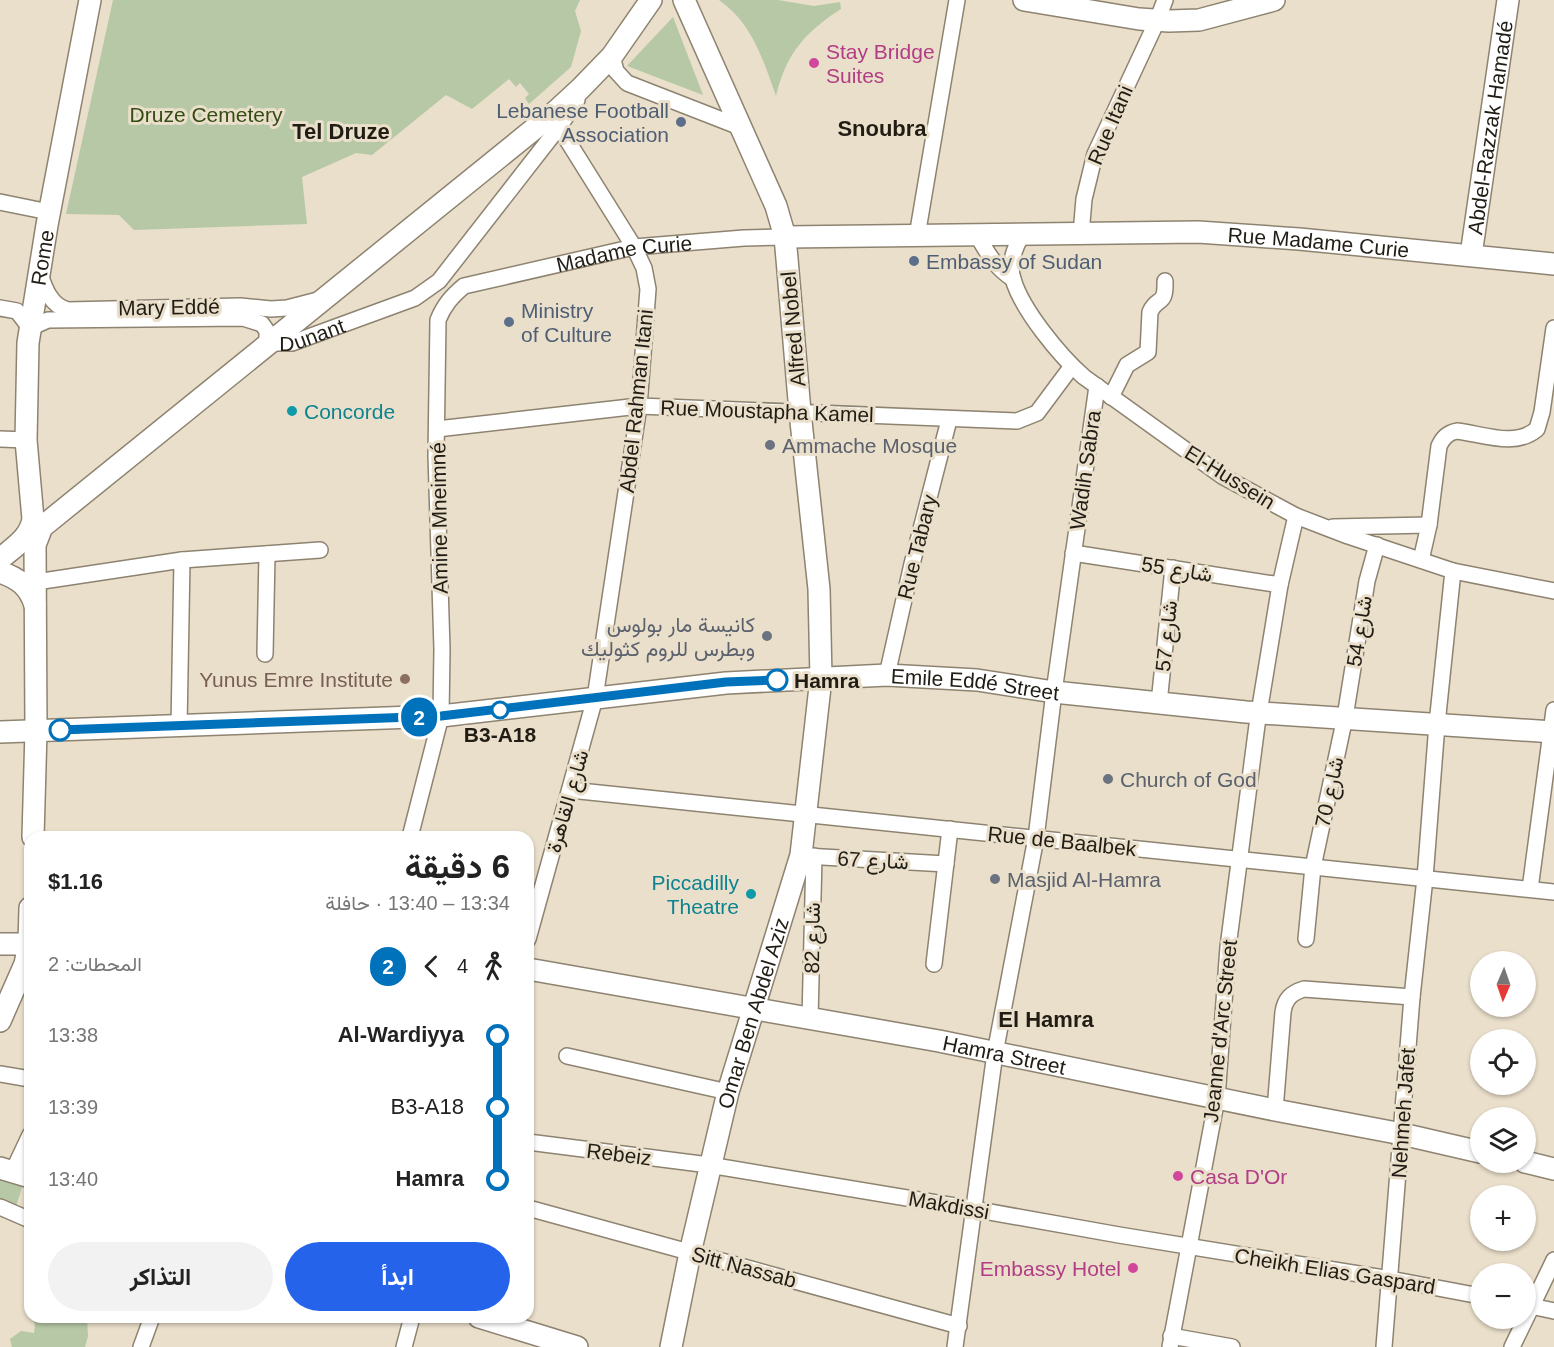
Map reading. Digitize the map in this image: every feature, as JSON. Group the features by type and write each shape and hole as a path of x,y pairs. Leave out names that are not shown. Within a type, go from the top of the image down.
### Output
{"street":[{"name":"Rome","path":"41,519 30,487 26,440 30,328 49,212 90,0"},
{"name":"Dunant","path":"267,343 538,126 612,56 651,0"},
{"name":"Alfred Nobel","path":"684,0 776,206 785,237 800,412 819,589 822,678"},
{"path":"917,236 957,0"},
{"path":"1024,0 1161,10 1212,8 1239,0"},
{"path":"1113,0 1199,20 1274,0"},
{"name":"Abdel-Razzak Hamadé","path":"1471,255 1508,0"},
{"name":"Rue Itani","path":"1081,234 1084,199 1095,154 1161,10"},
{"path":"612,56 616,71 627,83 740,127"},
{"name":"Dunant","path":"267,343 292,343 415,298 433,286 448,270 559,127 592,76"},
{"name":"Abdel Rahman Itani","path":"559,127 634,247 644,268 648,289 639,406 595,698"},
{"path":"0,202 49,212"},
{"name":"Rue Madame Curie","path":"1081,234 1157,231 1299,238 1554,264"},
{"path":"785,237 1081,234"},
{"name":"El-Hussein","path":"977,235 991,260 998,269 1012,279 1031,315 1072,366 1111,397 1236,485 1296,516 1453,571 1554,591"},
{"path":"1012,279 1013,255 1023,235"},
{"name":"Madame Curie","path":"448,301 465,286 634,247 785,237"},
{"path":"448,270 452,282 458,286 465,286"},
{"name":"Mary Eddé","path":"39,271 54,303 68,310 240,306 271,309 287,308 321,299"},
{"path":"1111,397 1127,365 1148,352 1151,310 1163,300 1165,281"},
{"path":"415,298 430,305 438,320"},
{"name":"Amine Mneimné","path":"412,831 441,716 442,649 436,454 438,320 448,301"},
{"path":"0,308 17,311 30,328"},
{"name":"Mary Eddé","path":"30,328 48,320 243,318 262,324 267,331 267,343"},
{"path":"1421,560 1429,525 1439,446 1447,435 1457,431 1504,439 1523,438 1536,429 1542,412 1554,328"},
{"path":"0,559 24,539 32,526 72,501 267,343"},
{"name":"Rue Moustapha Kamel","path":"437,429 639,406 1017,421 1030,417 1044,406 1072,366"},
{"name":"Wadih Sabra","path":"955,1347 995,1053 1036,838 1097,386"},
{"name":"Rue Tabary","path":"887,675 912,564 950,420"},
{"path":"0,439 26,440"},
{"path":"30,487 49,501 72,501"},
{"name":"Jeanne d'Arc Street","path":"1170,1341 1216,1098 1228,947 1259,712 1280,585 1296,516"},
{"path":"33,831 36,731 35,545 42,526 41,519"},
{"path":"1324,527 1429,525"},
{"name":"شارع 54","path":"1345,717 1367,581 1377,545"},
{"path":"36,582 182,560 320,550"},
{"name":"شارع 55","path":"1073,553 1280,585"},
{"path":"265,654 267,555"},
{"path":"179,727 182,560"},
{"name":"شارع 57","path":"1159,703 1173,568"},
{"name":"Nehmeh Jafet","path":"1384,1347 1412,997 1453,571"},
{"path":"0,572 13,576 24,584 32,595 36,608"},
{"name":"Emile Eddé Street","path":"0,732 441,716 726,682 887,675 977,680 1054,692 1259,712 1553,732"},
{"name":"Omar Ben Abdel Aziz","path":"671,1347 690,1253 728,1092 752,1010 807,856 807,814 822,678"},
{"name":"شارع القاهرة","path":"534,918 595,698"},
{"path":"1530,889 1553,732 1554,710"},
{"name":"شارع 70","path":"1306,939 1313,867 1345,717"},
{"name":"Rue de Baalbek","path":"570,790 1554,892"},
{"path":"934,964 950,829"},
{"name":"شارع 67","path":"807,856 946,864"},
{"name":"شارع 82","path":"807,856 810,1019"},
{"path":"0,944 24,944"},
{"path":"0,1021 24,963"},
{"name":"Hamra Street","path":"534,970 995,1053 1402,1134 1470,1150"},
{"path":"1275,1110 1284,1004 1291,995 1304,989 1412,997"},
{"path":"567,1056 728,1092"},
{"path":"0,1074 24,1078"},
{"name":"Rebeiz","path":"534,1143 710,1165"},
{"path":"14,1172 24,1149"},
{"name":"Makdissi","path":"710,1165 1189,1247"},
{"path":"1536,1165 1554,1169"},
{"path":"0,1207 24,1214"},
{"name":"Sitt Nassab","path":"534,1210 959,1326"},
{"name":"Cheikh Elias Gaspard","path":"1189,1247 1470,1294"},
{"path":"1536,1293 1554,1260"},
{"path":"1536,1307 1554,1311"},
{"path":"141,1347 150,1323"},
{"path":"404,1347 410,1323"},
{"path":"499,1323 577,1347"},
{"path":"1512,1347 1519,1329"},
{"path":"1170,1341 1232,1347"}],"green space":[{"name":"Druze Cemetery","path":"113,0 580,0 575,11 581,31 571,67 529,104 525,98 529,94 520,83 516,87 509,79 472,109 446,95 372,155 356,153 302,177 307,224 134,230 119,215 66,214"},
{"path":"719,0 778,0 814,6 840,2 841,9 817,26 799,45 785,68 776,96 749,31"},
{"path":"673,17 703,95 627,66"},
{"path":"0,1177 23,1184 16,1207 0,1200"},
{"path":"87,1323 88,1336 85,1347 12,1347 10,1339 21,1331 34,1333 35,1324"}],"bus line":[{"name":"2","path":"60,730 457,715 726,682 777,680"}],"place":[{"name":"Stay Bridge Suites","path":"814,63"},
{"name":"Lebanese Football Association","path":"681,122"},
{"name":"Embassy of Sudan","path":"914,261"},
{"name":"Ministry of Culture","path":"509,322"},
{"name":"Concorde","path":"292,411"},
{"name":"Ammache Mosque","path":"770,445"},
{"name":"كانيسة مار بولوس وبطرس للروم كثوليك","path":"767,636"},
{"name":"Yunus Emre Institute","path":"405,679"},
{"name":"Hamra","path":"777,680"},
{"name":"B3-A18","path":"500,710"},
{"name":"Church of God","path":"1108,779"},
{"name":"Masjid Al-Hamra","path":"995,879"},
{"name":"Piccadilly Theatre","path":"751,894"},
{"name":"Casa D'Or","path":"1178,1176"},
{"name":"Embassy Hotel","path":"1133,1268"}],"district":[{"name":"Snoubra","path":"882,128"},
{"name":"Tel Druze","path":"341,131"},
{"name":"El Hamra","path":"1046,1019"}]}
